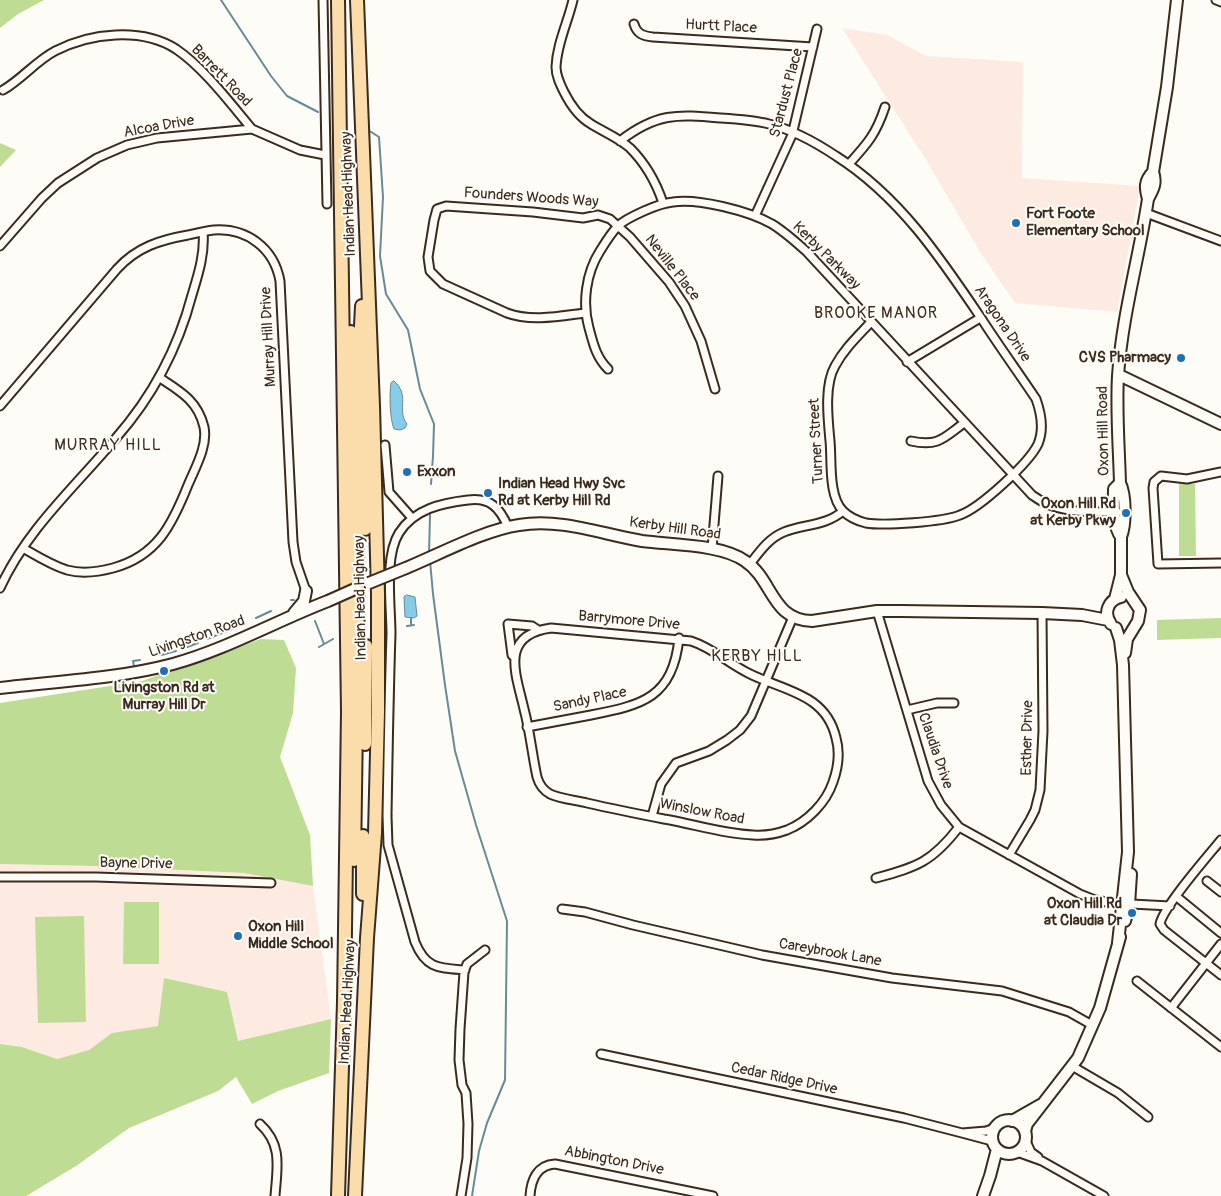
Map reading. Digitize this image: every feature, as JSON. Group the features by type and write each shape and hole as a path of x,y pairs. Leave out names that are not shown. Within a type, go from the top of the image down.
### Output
{"highway":[{"name":"Indian Head Highway","path":"338,0 344,548 348,712 344,1002 338,1196"},
{"name":"Indian Head Highway","path":"355,1196 367,938 375,833 378,712 378,594 357,0"},
{"path":"341,180 351,327 362,586 353,894 344,1002"},
{"path":"367,256 361,326 363,895 367,938"}],"main road":[{"name":"Oxon Hill Road","path":"1120,512 1114,489 1120,483 1118,375 1125,324 1148,199 1156,179 1153,172 1167,87 1177,0"},
{"path":"1118,375 1221,424"},
{"path":"1082,615 1108,607 1116,598 1121,575 1121,537 1123,532 1120,512"},
{"name":"Kerby Hill Road","path":"362,586 508,527 531,523 549,523 643,541 712,549 732,554 750,564 780,607 793,617"},
{"path":"1121,575 1128,592 1140,610 1138,621 1127,639 1123,665"},
{"name":"Livingston Road","path":"0,688 150,670 200,655 362,586"},
{"path":"292,616 304,601 306,591 315,598 328,601"},
{"path":"1116,598 1125,597 1134,600"},
{"path":"1108,607 1108,620"},
{"path":"793,617 812,621 877,611 941,610 1042,613 1082,615 1108,620 1116,628 1120,640 1123,665 1128,852 1131,881 1118,943 1100,1008 1078,1058 1027,1124 1024,1144 1004,1160 990,1176"},
{"path":"1116,628 1123,630 1135,625"},
{"path":"1012,1121 1043,1104"},
{"path":"983,1196 990,1176 995,1145 995,1128 999,1123 1012,1121 1020,1125 1025,1135"},
{"path":"995,1145 1001,1152 1014,1153"}],"street":[{"path":"323,0 327,204"},
{"path":"573,0 559,48 556,66 558,80 566,97 580,115 589,123 629,148 649,171 663,203"},
{"path":"1216,0 1221,2"},
{"name":"Hurtt Place","path":"634,24 636,31 640,34 653,37 813,47"},
{"name":"Stardust Place","path":"755,216 793,132 817,29"},
{"name":"Barrett Road","path":"4,90 51,54 69,45 90,38 115,35 136,37 162,43 187,58 213,84 252,129"},
{"path":"849,164 878,127 885,107"},
{"name":"Aragona Drive","path":"620,141 652,121 676,117 748,120 770,124 811,140 849,164 904,212 932,247 1033,395 1040,412 1040,431 1037,445 1012,475 972,509 960,516 946,519 901,523 869,523 859,521 843,511"},
{"name":"Alcoa Drive","path":"0,246 42,198 58,183 81,166 127,145 157,138 252,129 300,150 325,155"},
{"name":"Kerby Parkway","path":"608,369 597,354 585,313 592,266 618,225 663,203 680,201 702,203 755,216 784,232 800,245 1012,475 1038,499 1059,509 1080,512 1120,512"},
{"name":"Founders Woods Way","path":"585,313 539,317 516,316 439,281 430,271 428,262 436,212 439,208 446,206 526,211 583,218 598,215 608,217 618,225"},
{"path":"1146,213 1221,241"},
{"name":"Neville Place","path":"618,225 664,277 685,306 701,340 715,389"},
{"name":"Murray Hill Drive","path":"0,406 124,261 138,250 155,242 202,232 228,230 248,236 268,252 279,272 284,322 293,542 296,562 306,591"},
{"path":"0,588 10,567 35,530 116,438 160,378 179,338 189,308 201,262 204,243 202,232"},
{"path":"907,362 980,318"},
{"name":"Turner Street","path":"843,511 837,503 832,484 828,427 829,383 835,366 843,354 871,322"},
{"path":"23,548 42,559 64,568 76,571 98,572 136,560 160,540 185,494 200,457 205,432 200,414 191,401 182,392 160,378"},
{"path":"911,441 920,443 936,442 964,423"},
{"path":"385,445 389,492 412,518"},
{"path":"1219,472 1187,479 1161,476 1154,482 1153,488 1158,564 1221,563"},
{"path":"712,549 718,476"},
{"path":"465,970 440,968 426,961 421,955 415,942 388,846 390,564 398,535 412,518 432,507 450,502 483,500 495,506 508,527"},
{"path":"750,564 759,552 776,536 791,530 820,524 843,511"},
{"name":"Claudia Drive","path":"877,611 932,789 941,805 959,827 1086,898 1125,904 1170,906"},
{"name":"Esther Drive","path":"1009,855 1030,820 1040,790 1043,739 1042,613"},
{"path":"652,816 659,788 676,763 709,751 740,730 751,716 793,617"},
{"name":"Barrymore Drive","path":"508,624 532,626 538,630"},
{"name":"Winslow Road","path":"508,624 518,688 538,781 545,791 559,797 736,834 763,836 796,826 812,814 822,802 833,781 838,758 837,742 831,721 820,707 810,700 767,681"},
{"name":"Barrymore Drive","path":"514,657 524,639 532,632 538,630 558,628 642,637 679,638 698,643 742,670 767,681"},
{"name":"Sandy Place","path":"527,727 624,708 645,701 663,685 673,668 679,638"},
{"path":"907,710 937,703 954,703"},
{"path":"876,878 908,869 922,862 940,849 959,827"},
{"path":"1221,840 1160,921 1164,930 1221,975"},
{"name":"Bayne Drive","path":"0,877 96,877 271,883"},
{"path":"1207,882 1221,892"},
{"path":"1177,897 1221,934"},
{"name":"Careybrook Lane","path":"562,910 586,912 633,926 762,955 861,973 1002,991 1023,996 1069,1012 1092,1025"},
{"path":"1171,1008 1221,944"},
{"path":"461,1196 466,1164 468,1124 466,1093 462,1085 459,1060 465,970 467,964 485,950"},
{"path":"1137,981 1221,1047"},
{"name":"Cedar Ridge Drive","path":"601,1054 904,1118 962,1133 995,1145"},
{"path":"1072,1066 1118,1093 1148,1117"},
{"path":"260,1124 271,1134 277,1152 275,1196"},
{"name":"Cedar Ridge Drive","path":"962,1133 986,1131 995,1128"},
{"path":"1025,1135 1032,1152 1042,1161 1104,1196"},
{"path":"1014,1153 1042,1161"},
{"name":"Abbington Drive","path":"530,1196 535,1175 545,1166 555,1164 713,1196"}],"shaded area":[{"path":"842,28 887,35 926,56 1023,62 1022,178 1140,186 1117,312 1015,303 982,255 923,155"},
{"path":"0,864 244,873 313,886 331,1019 237,1042 164,978 159,1026 112,1033 89,1050 57,1059 22,1047 0,1044"}],"green space":[{"path":"0,0 44,0 18,14 0,28"},
{"path":"0,143 16,150 0,167"},
{"path":"1179,484 1195,484 1196,556 1179,556"},
{"path":"1221,618 1221,638 1157,640 1157,620"},
{"path":"261,639 284,640 296,668 293,713 280,757 310,835 313,886 244,873 0,864 0,703 142,681"},
{"path":"124,902 159,902 159,964 123,964"},
{"path":"84,916 86,1022 38,1023 35,917"},
{"path":"164,978 227,992 238,1041 331,1019 329,1073 278,1091 252,1104 236,1077 218,1091 129,1128 76,1166 26,1196 0,1196 0,1044 22,1047 57,1059 89,1050 112,1033 158,1026"}],"water":[{"path":"394,381 402,392 403,413 407,424 405,428 400,430 394,429 391,413 390,388 391,383"},
{"path":"407,595 415,597 417,616 414,618 405,617 404,597"}],"waterway":[{"path":"221,0 271,76 287,96 318,112"},
{"path":"368,130 379,137 383,197 380,256 386,294 408,330 420,389 434,424 431,484"},
{"path":"429,554 430,515"},
{"path":"430,561 455,751 476,825 507,921 505,1080 487,1123 479,1151 472,1196"},
{"path":"256,618 271,611"},
{"path":"411,618 411,625"},
{"path":"315,621 324,644"},
{"path":"240,626 245,623"},
{"path":"407,626 414,625"},
{"path":"207,639 232,629"},
{"path":"319,647 333,639"},
{"path":"187,647 198,643"},
{"path":"161,655 176,651"},
{"path":"134,666 133,661 140,660"}],"place":[{"name":"Fort Foote Elementary School","path":"1016,223"},
{"name":"CVS Pharmacy","path":"1181,358"},
{"name":"Exxon","path":"407,472"},
{"name":"Indian Head Hwy Svc Rd at Kerby Hill Rd","path":"488,493"},
{"name":"Oxon Hill Rd at Kerby Pkwy","path":"1126,513"},
{"name":"Livingston Rd at Murray Hill Dr","path":"164,671"},
{"name":"Oxon Hill Rd at Claudia Dr","path":"1132,913"},
{"name":"Oxon Hill Middle School","path":"238,936"}],"district":[{"name":"BROOKE MANOR","path":"876,314"},
{"name":"MURRAY HILL","path":"108,446"},
{"name":"KERBY HILL","path":"757,657"}]}
